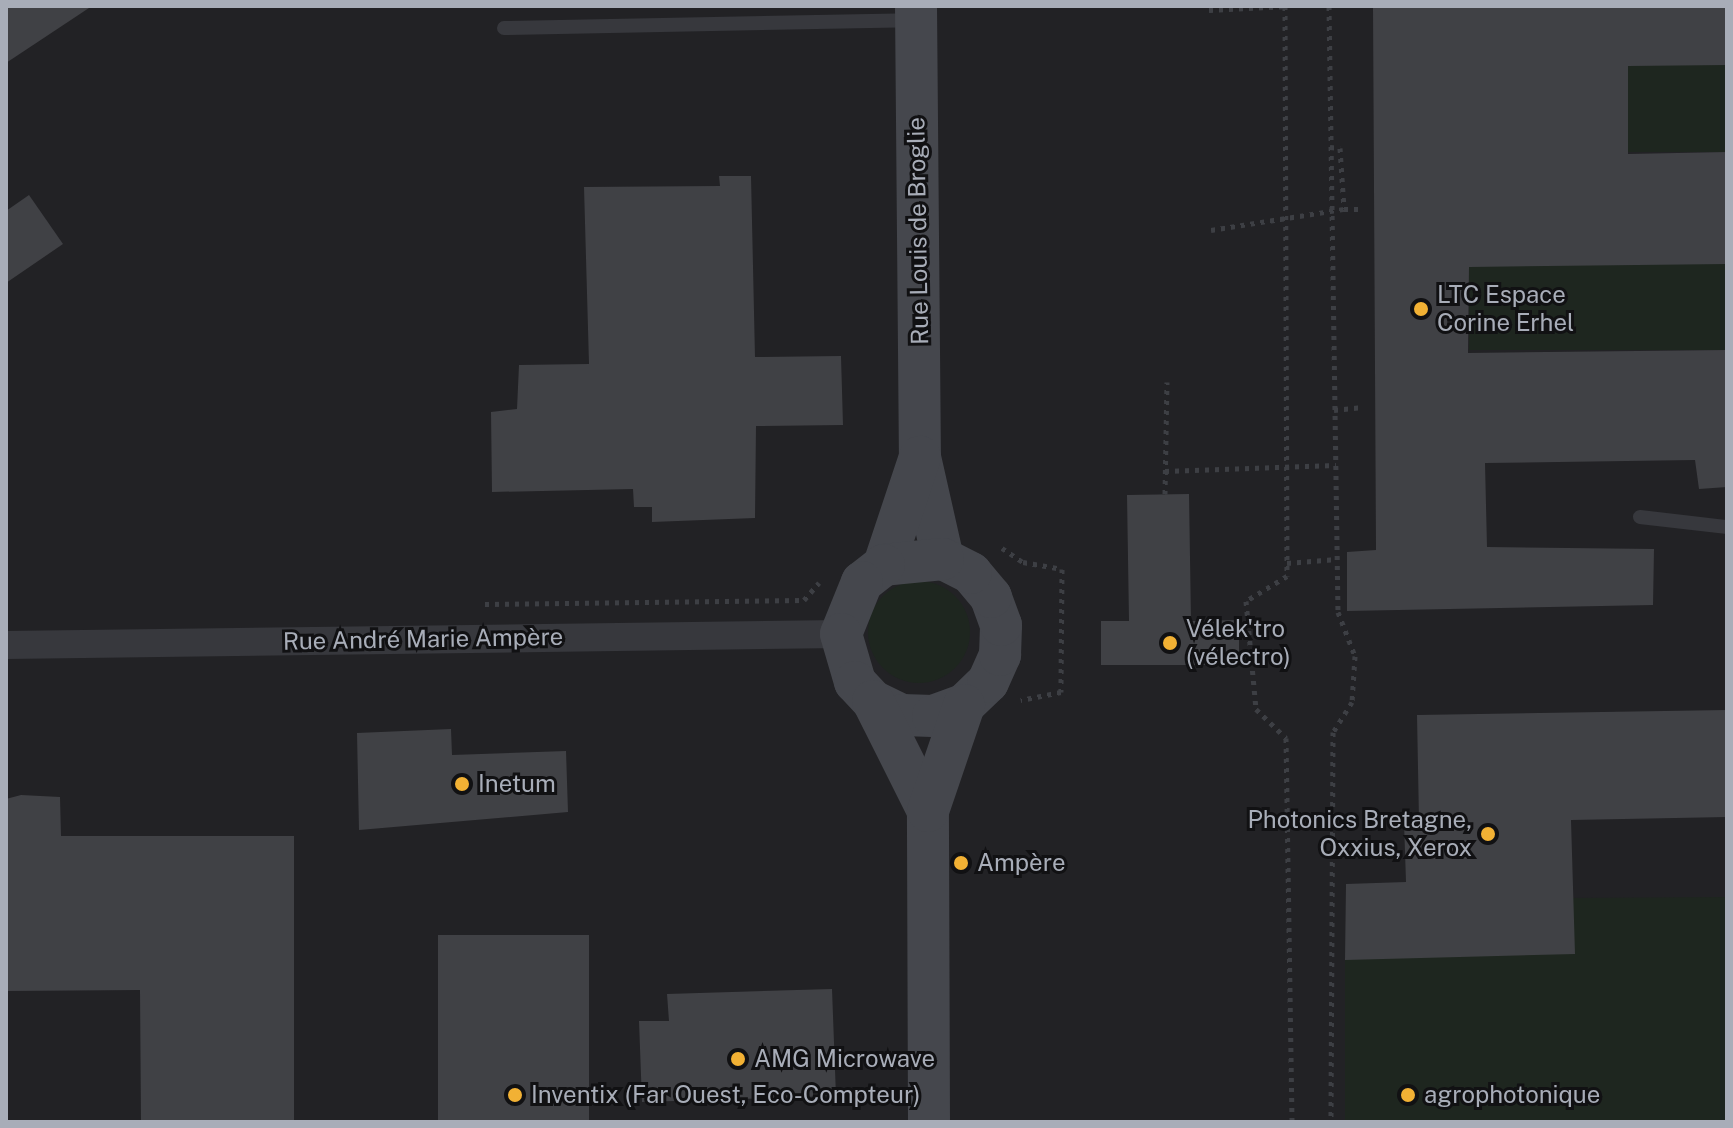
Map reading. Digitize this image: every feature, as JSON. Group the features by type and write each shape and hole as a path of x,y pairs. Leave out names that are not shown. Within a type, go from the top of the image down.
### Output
{"street":[{"name":"Rue Louis de Broglie","path":"916,13 920,457 943,559"},
{"name":"Rue Louis de Broglie","path":"841,634 862,582 884,565 920,457"},
{"path":"873,701 902,715 933,716 964,705 988,682 1000,655 1001,625 991,597 971,573 943,559 884,565"},
{"path":"841,634 855,682 873,701 928,811"},
{"name":"Rue André Marie Ampère","path":"6,645 841,634"},
{"path":"929,1122 928,811 964,705"}],"lane":[{"path":"504,28 916,13"},
{"path":"1640,517 1727,527"}],"path":[{"path":"1209,10 1286,6 1287,576 1246,601 1256,709 1286,738 1292,1122"},
{"path":"1329,6 1329,211 1338,612 1355,656 1352,702 1333,732 1331,1122"},
{"path":"1330,147 1340,148 1344,209"},
{"path":"1211,230 1285,216 1358,209"},
{"path":"1165,494 1167,382"},
{"path":"1334,410 1363,407"},
{"path":"1165,471 1336,465"},
{"path":"987,538 1023,562 1062,569 1061,692 1023,698 1014,707"},
{"path":"1287,563 1337,559"}],"shaded area":[{"path":"6,6 1727,6 1727,1122 6,1122"},
{"path":"1628,65 1727,65 1727,152 1628,152"},
{"path":"1469,264 1727,264 1727,350 1469,350"},
{"path":"919,581 939,585 955,596 966,612 970,632 966,652 955,668 939,679 919,683 899,679 883,668 872,652 868,632 872,612 883,596 899,585"},
{"path":"1727,897 1727,1122 1345,1122 1345,960 1573,898"}],"building":[{"path":"6,6 92,6 6,63"},
{"name":"LTC Espace Corine Erhel","path":"1373,6 1727,6 1727,65 1628,66 1628,154 1727,152 1727,264 1469,267 1468,353 1727,350 1727,487 1699,489 1695,460 1485,463 1487,547 1654,549 1653,605 1347,611 1347,552 1376,550"},
{"path":"719,176 751,176 755,357 841,356 843,425 756,426 755,518 652,522 652,507 634,507 633,489 492,492 491,412 517,409 519,365 589,364 584,187 720,186"},
{"path":"29,195 63,244 6,283 6,211"},
{"path":"1189,494 1191,621 1239,620 1239,665 1101,665 1101,621 1129,621 1127,495"},
{"name":"Photonics Bretagne, Oxxius, Xerox","path":"1727,710 1727,817 1571,820 1575,954 1345,960 1346,884 1406,882 1404,822 1419,821 1417,715"},
{"name":"Inetum","path":"451,729 452,755 566,751 568,812 359,830 357,733"},
{"path":"21,795 60,797 61,836 294,836 294,1122 141,1122 140,990 6,991 6,799"},
{"path":"438,935 589,935 589,1122 438,1122"},
{"name":"AMG Microwave","path":"832,989 836,1096 642,1102 639,1021 669,1021 667,994"}],"place":[{"name":"LTC Espace Corine Erhel","path":"1421,309"},
{"name":"Vélek'tro (vélectro)","path":"1170,643"},
{"name":"Inetum","path":"462,784"},
{"name":"Photonics Bretagne, Oxxius, Xerox","path":"1488,834"},
{"name":"Ampère","path":"961,863"},
{"name":"AMG Microwave","path":"738,1059"},
{"name":"Inventix (Far Ouest, Eco-Compteur)","path":"515,1095"},
{"name":"agrophotonique","path":"1408,1095"}]}
